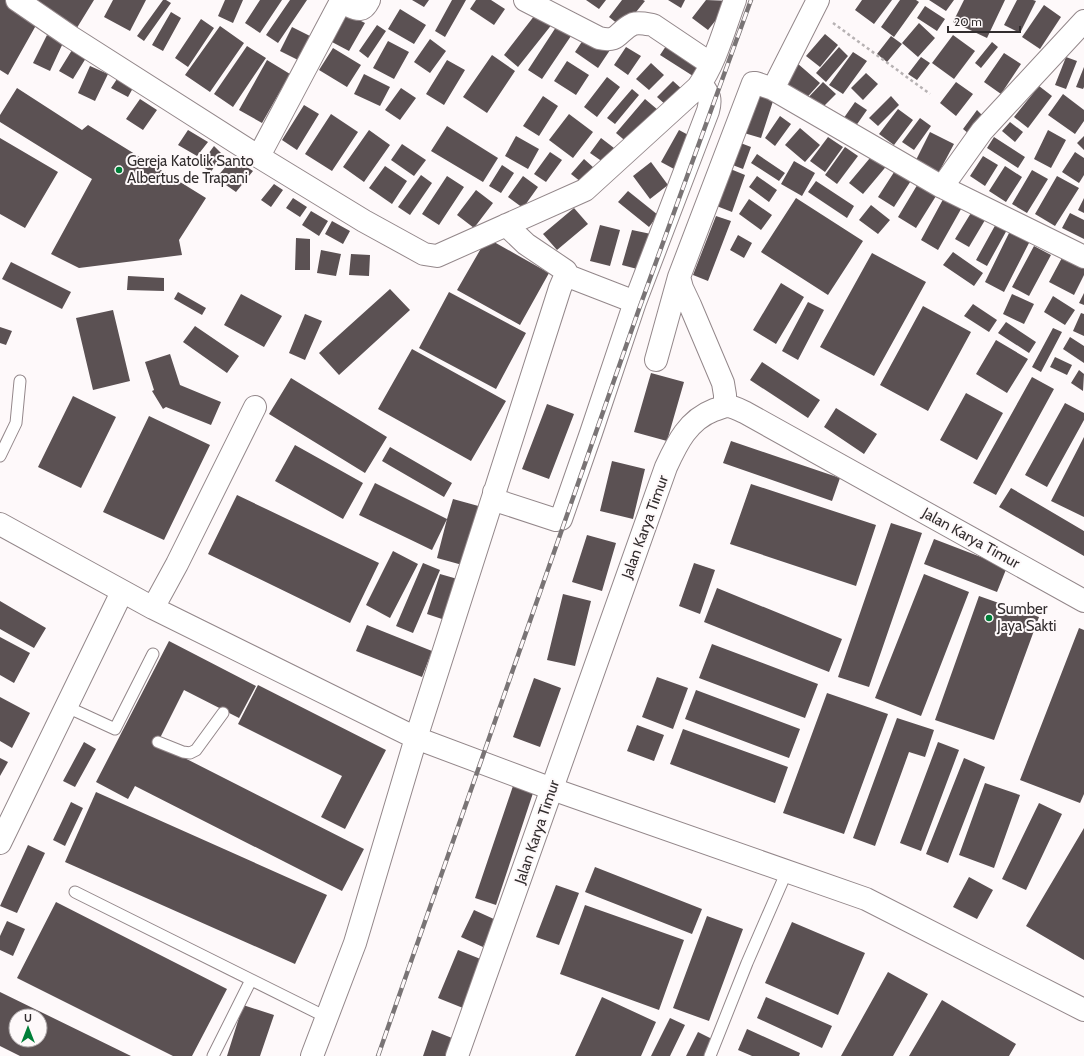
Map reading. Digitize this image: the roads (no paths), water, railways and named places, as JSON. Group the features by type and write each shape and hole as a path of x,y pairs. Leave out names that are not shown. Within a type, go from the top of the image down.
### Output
{"street":[{"path":"17,0 91,50 364,221 424,254 437,256 584,190 698,87 711,64 735,0"},
{"path":"259,156 339,5 344,3 356,9 362,9 369,0"},
{"path":"525,0 599,38 607,40 615,38 623,30 634,24 644,23 653,25 711,64"},
{"path":"773,89 815,4"},
{"path":"942,187 982,131 1084,21"},
{"path":"494,492 496,498 501,502 556,520 561,518 635,302 708,111 710,101 709,96 701,83"},
{"path":"656,360 678,277 753,83 773,89 942,187 1084,257"},
{"path":"506,225 526,244 566,271 568,276 635,302"},
{"path":"312,1056 355,942 416,738 494,492 560,288 563,281 568,276"},
{"path":"678,277 723,383 725,406"},
{"name":"Jalan Karya Timur","path":"457,1056 666,467 677,443 696,420 704,414 725,406 734,407 1082,596"},
{"path":"153,608 255,407"},
{"path":"0,524 153,608 416,738 552,789 866,899 1084,1010"},
{"path":"0,843 122,592"}],"lane":[{"path":"0,456 16,423 20,381"},
{"path":"67,707 119,730 153,654"},
{"path":"158,742 183,752 190,753 196,750 223,713"},
{"path":"710,1056 747,963 787,871"},
{"path":"75,892 326,1017"},
{"path":"214,1056 251,980"}],"railway":[{"path":"378,1056 639,309 751,0"}],"place":[{"name":"Gereja Katolik Santo Albertus de Trapani","path":"119,170"},
{"name":"Sumber Jaya Sakti","path":"989,618"}]}
